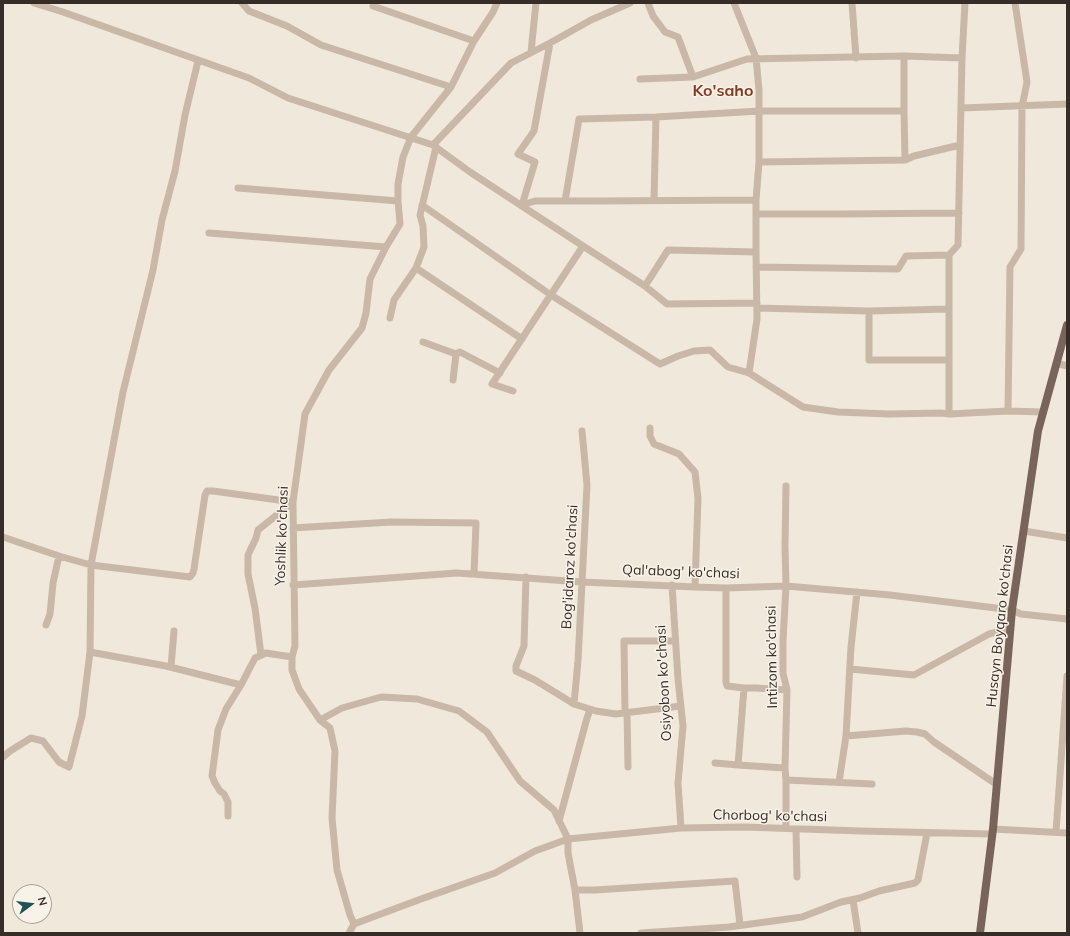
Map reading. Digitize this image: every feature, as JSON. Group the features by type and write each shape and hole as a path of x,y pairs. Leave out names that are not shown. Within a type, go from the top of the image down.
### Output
{"main road":[{"name":"Husayn Boyqaro ko'chasi","path":"980,933 988,876 1012,610 1038,431 1067,325"}],"street":[{"path":"34,3 70,14 198,61 250,78 288,98 435,146 470,172 645,286 668,304 757,305 869,311 949,309"},
{"path":"242,3 249,11 287,26 321,46 451,87"},
{"path":"366,3 374,4 474,41"},
{"name":"Yoshlik ko'chasi","path":"354,924 337,870 332,818 335,751 330,728 320,720 299,689 292,670 292,657 295,646 293,502 305,414 329,370 362,328 366,313 370,279 386,247 400,224 398,184 403,157 411,137 451,87 474,41 493,12 497,3"},
{"path":"531,52 536,3"},
{"path":"390,318 394,300 416,268 424,247 423,226 420,215 435,146 510,63 550,43 615,6 630,3"},
{"path":"648,3 653,16 665,32 678,37 693,77"},
{"path":"734,3 756,58 760,111 759,162 756,200 757,319 754,348 749,373"},
{"path":"852,3 856,58"},
{"path":"949,414 949,255 958,245 962,58 965,3"},
{"path":"1008,411 1010,266 1021,249 1022,107 1027,82 1015,3"},
{"path":"522,205 535,162 518,154 534,131 550,43"},
{"path":"640,79 693,77 747,59 756,58 856,58 904,56 962,58"},
{"path":"904,56 905,160"},
{"path":"3,758 10,751 31,738 43,741 59,762 69,767 82,716 90,652 91,565 124,392 153,270 162,220 175,171 185,115 198,61"},
{"path":"961,108 1022,107 1067,104"},
{"path":"565,201 579,119 656,118 760,111 904,111"},
{"path":"654,200 656,118"},
{"path":"759,162 905,160 914,156 960,145"},
{"path":"238,188 398,201"},
{"path":"522,205 535,201 756,200"},
{"path":"422,205 551,295 660,364 694,351 710,350 728,367 749,373 803,407 838,412 889,414 949,414 1008,411 1043,412"},
{"path":"756,214 959,213"},
{"path":"209,233 386,247"},
{"path":"513,390 492,384 584,246"},
{"path":"645,286 668,250 756,252"},
{"path":"756,267 898,269 906,256 949,255"},
{"path":"416,268 522,339"},
{"path":"869,311 870,360 949,360"},
{"path":"423,342 456,354 460,352 500,373"},
{"path":"452,380 456,354"},
{"path":"1056,363 1067,366"},
{"path":"650,428 650,436 654,444 679,454 695,472 698,498 695,587"},
{"name":"Bog'idaroz ko'chasi","path":"574,704 578,661 587,485 582,431"},
{"name":"Intizom ko'chasi","path":"786,486 786,586 783,641 783,673 787,690 785,768 786,828"},
{"path":"3,537 91,565 190,577 193,573 205,494 207,491 293,502"},
{"path":"261,655 255,608 248,574 248,555 258,530 263,524 293,502"},
{"path":"293,528 391,522 476,523 474,574"},
{"path":"1024,532 1067,538"},
{"path":"46,625 50,614 53,583 59,556"},
{"name":"Qal'abog' ko'chasi","path":"293,585 457,573 582,582 695,587 726,588 786,586 897,596 1012,610 1021,614 1067,619"},
{"path":"526,577 524,646 516,666 516,671 535,680 574,704 590,710 616,714 680,706"},
{"name":"Osiyobon ko'chasi","path":"672,586 682,726 678,783 681,828"},
{"path":"726,588 727,686 787,690"},
{"path":"839,782 846,736 856,592"},
{"path":"850,669 914,675 989,634 1010,629"},
{"path":"170,667 174,631"},
{"path":"628,767 624,641 675,641"},
{"path":"90,652 170,667 241,685"},
{"path":"228,816 228,802 224,794 214,782 212,776 218,730 226,709 255,658 266,653 292,657"},
{"path":"1056,832 1067,676"},
{"path":"738,764 744,688"},
{"path":"320,720 342,708 381,697 417,699 459,711 487,732 520,781 554,810 568,839 568,853 575,890 580,933"},
{"path":"559,821 590,710"},
{"path":"846,736 906,731 925,734 934,742 996,784"},
{"path":"715,763 785,768"},
{"path":"786,780 872,784"},
{"name":"Сhorbog' ko'chasi","path":"354,924 495,873 535,851 568,839 681,828 744,827 927,833 992,831 1067,833"},
{"path":"796,829 797,877"},
{"path":"640,933 740,925 802,917 841,902 853,900 879,891 915,883 918,880 927,833"},
{"path":"575,890 735,881 740,925"},
{"path":"853,900 858,933"},
{"path":"349,933 354,924"}],"district":[{"name":"Ko'saho","path":"723,91"}]}
